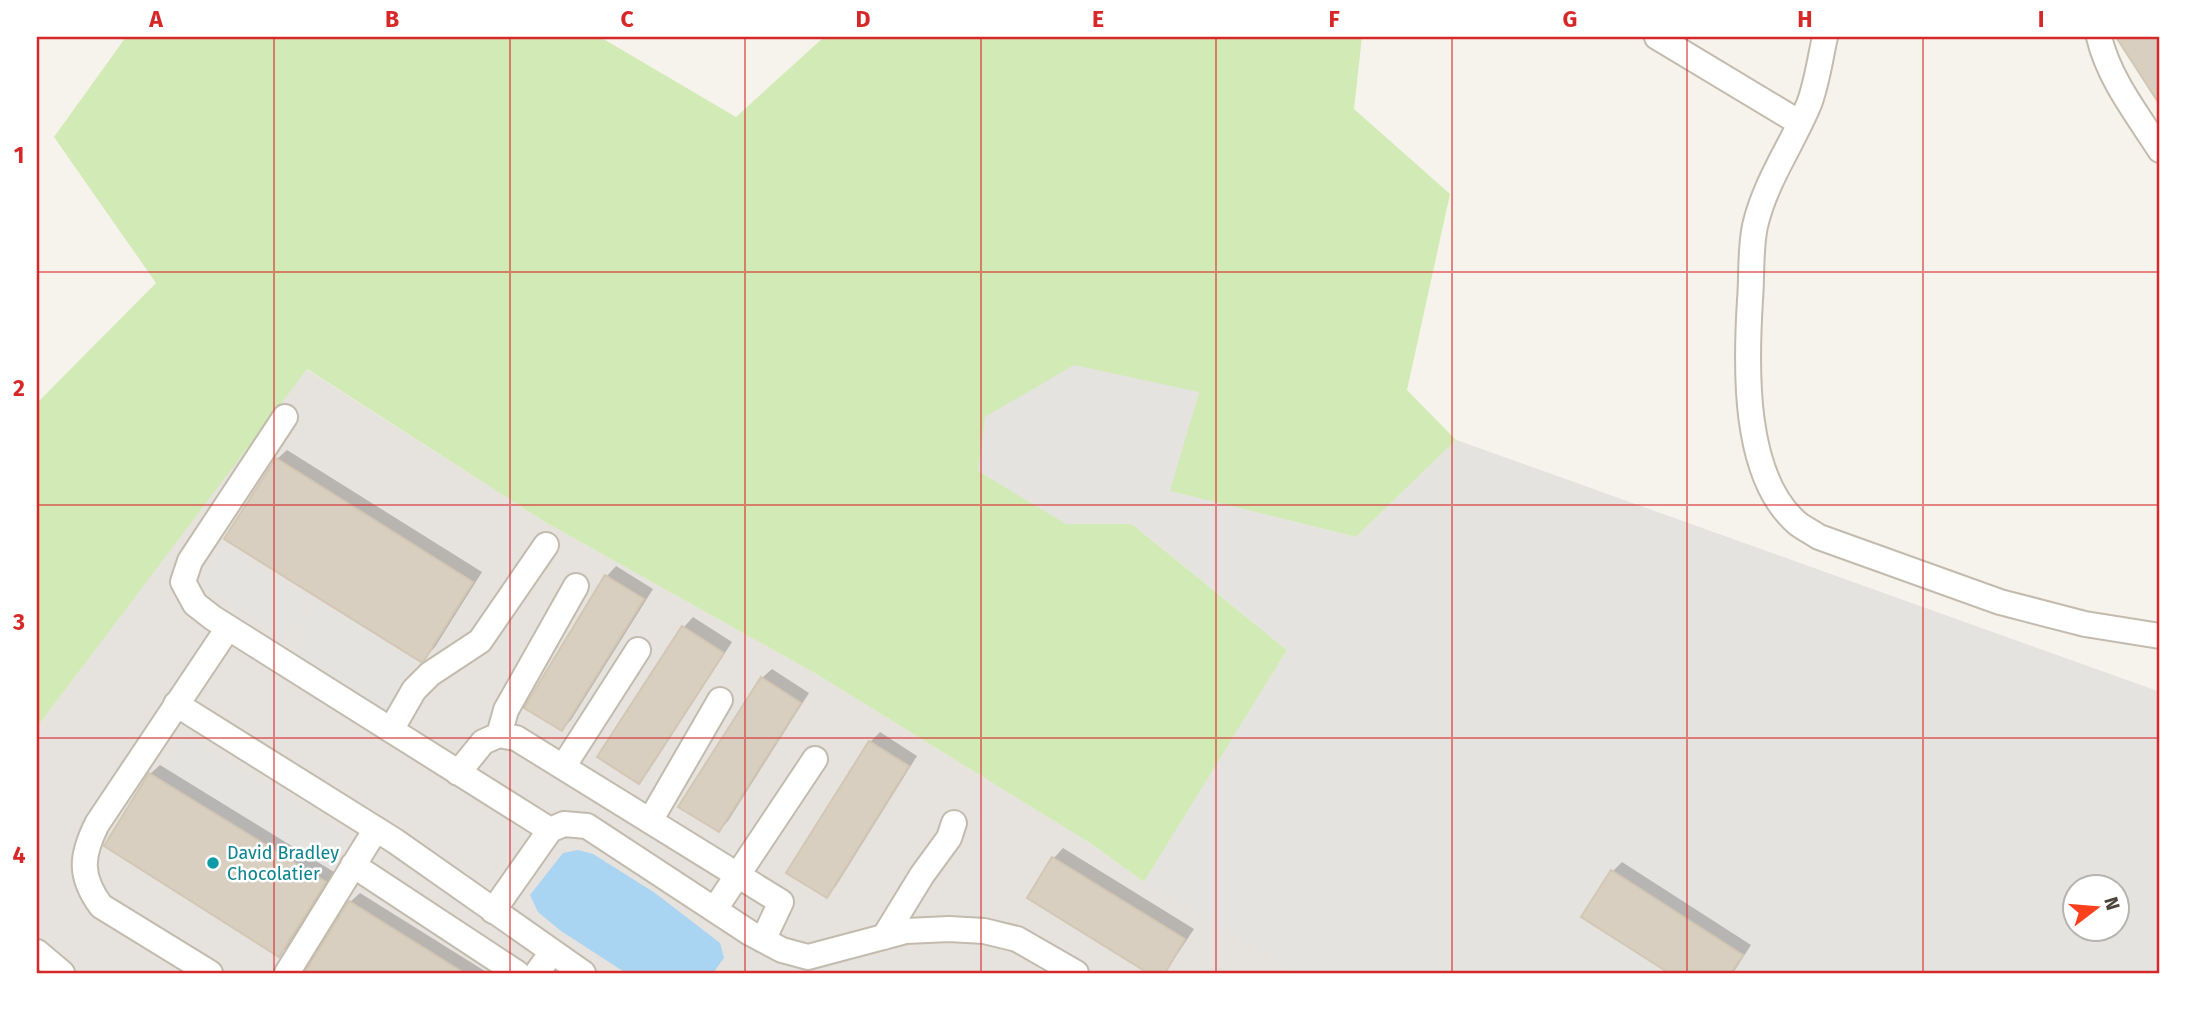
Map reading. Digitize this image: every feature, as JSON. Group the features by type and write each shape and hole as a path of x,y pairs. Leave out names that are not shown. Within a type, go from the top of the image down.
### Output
{"lane":[{"path":"1657,37 1800,123"},
{"path":"1825,37 1810,102 1766,189 1755,227 1746,367 1754,439 1765,474 1782,505 1797,523 1819,537 2000,602 2085,624 2160,636"},
{"path":"2099,37 2103,54 2116,82 2160,150"},
{"path":"285,417 190,561 183,582 195,604 550,830"},
{"path":"391,730 414,690 430,674 480,641 546,545"},
{"path":"499,735 506,710 576,586"},
{"path":"210,973 101,906 90,890 84,865 86,845 97,824 229,628"},
{"path":"563,767 638,650"},
{"path":"643,863 658,826 720,700"},
{"path":"176,704 376,829 583,973"},
{"path":"458,773 483,742 499,735 516,738 781,902 763,940"},
{"path":"715,909 815,759"},
{"path":"584,826 608,796"},
{"path":"884,937 949,838 954,823"},
{"path":"492,911 550,830 564,824 584,826 782,950 808,957 906,931 984,931 1017,939 1076,973"},
{"path":"287,973 376,829"},
{"path":"353,865 517,973"},
{"path":"823,973 833,950"},
{"path":"37,952 62,973"},
{"path":"537,973 552,952"}],"shaded area":[{"path":"1074,365 1199,392 1170,491 1356,537 1456,440 2160,692 2160,973 1294,973 1144,882 1287,650 1132,524 1066,524 978,471 985,417"},
{"path":"306,369 545,522 818,675 1093,845 1144,882 1356,537 1456,440 2160,692 2160,973 37,973 37,727"},
{"path":"224,545 309,598 301,611 306,615 318,598 418,660 385,713 292,655 307,631 294,623 284,639 199,585"},
{"path":"184,734 351,836 323,881 157,778"}],"green space":[{"path":"126,37 600,37 736,117 824,37 1362,37 1354,109 1450,194 1407,390 1456,440 1356,537 1169,491 1199,392 1066,524 1132,524 1287,650 1144,882 1093,845 818,675 545,522 307,369 37,727 37,403 156,283 54,137"}],"water":[{"path":"578,850 593,854 655,893 720,943 724,958 713,973 626,973 561,931 538,912 530,895 563,853"}],"building":[{"path":"2116,37 2160,37 2160,105"},
{"path":"276,458 473,582 421,662 224,539"},
{"path":"605,575 644,599 562,731 524,708"},
{"path":"682,626 724,653 639,784 597,757"},
{"path":"761,677 801,703 719,832 678,807"},
{"path":"869,741 909,766 827,898 786,873"},
{"name":"David Bradley Chocolatier","path":"149,773 326,882 279,957 104,846"},
{"path":"1052,857 1185,939 1165,973 1148,973 1027,898"},
{"path":"1611,870 1743,955 1731,973 1669,973 1581,917"},
{"path":"349,901 464,973 304,973"}],"place":[{"name":"David Bradley Chocolatier","path":"213,863"}]}
